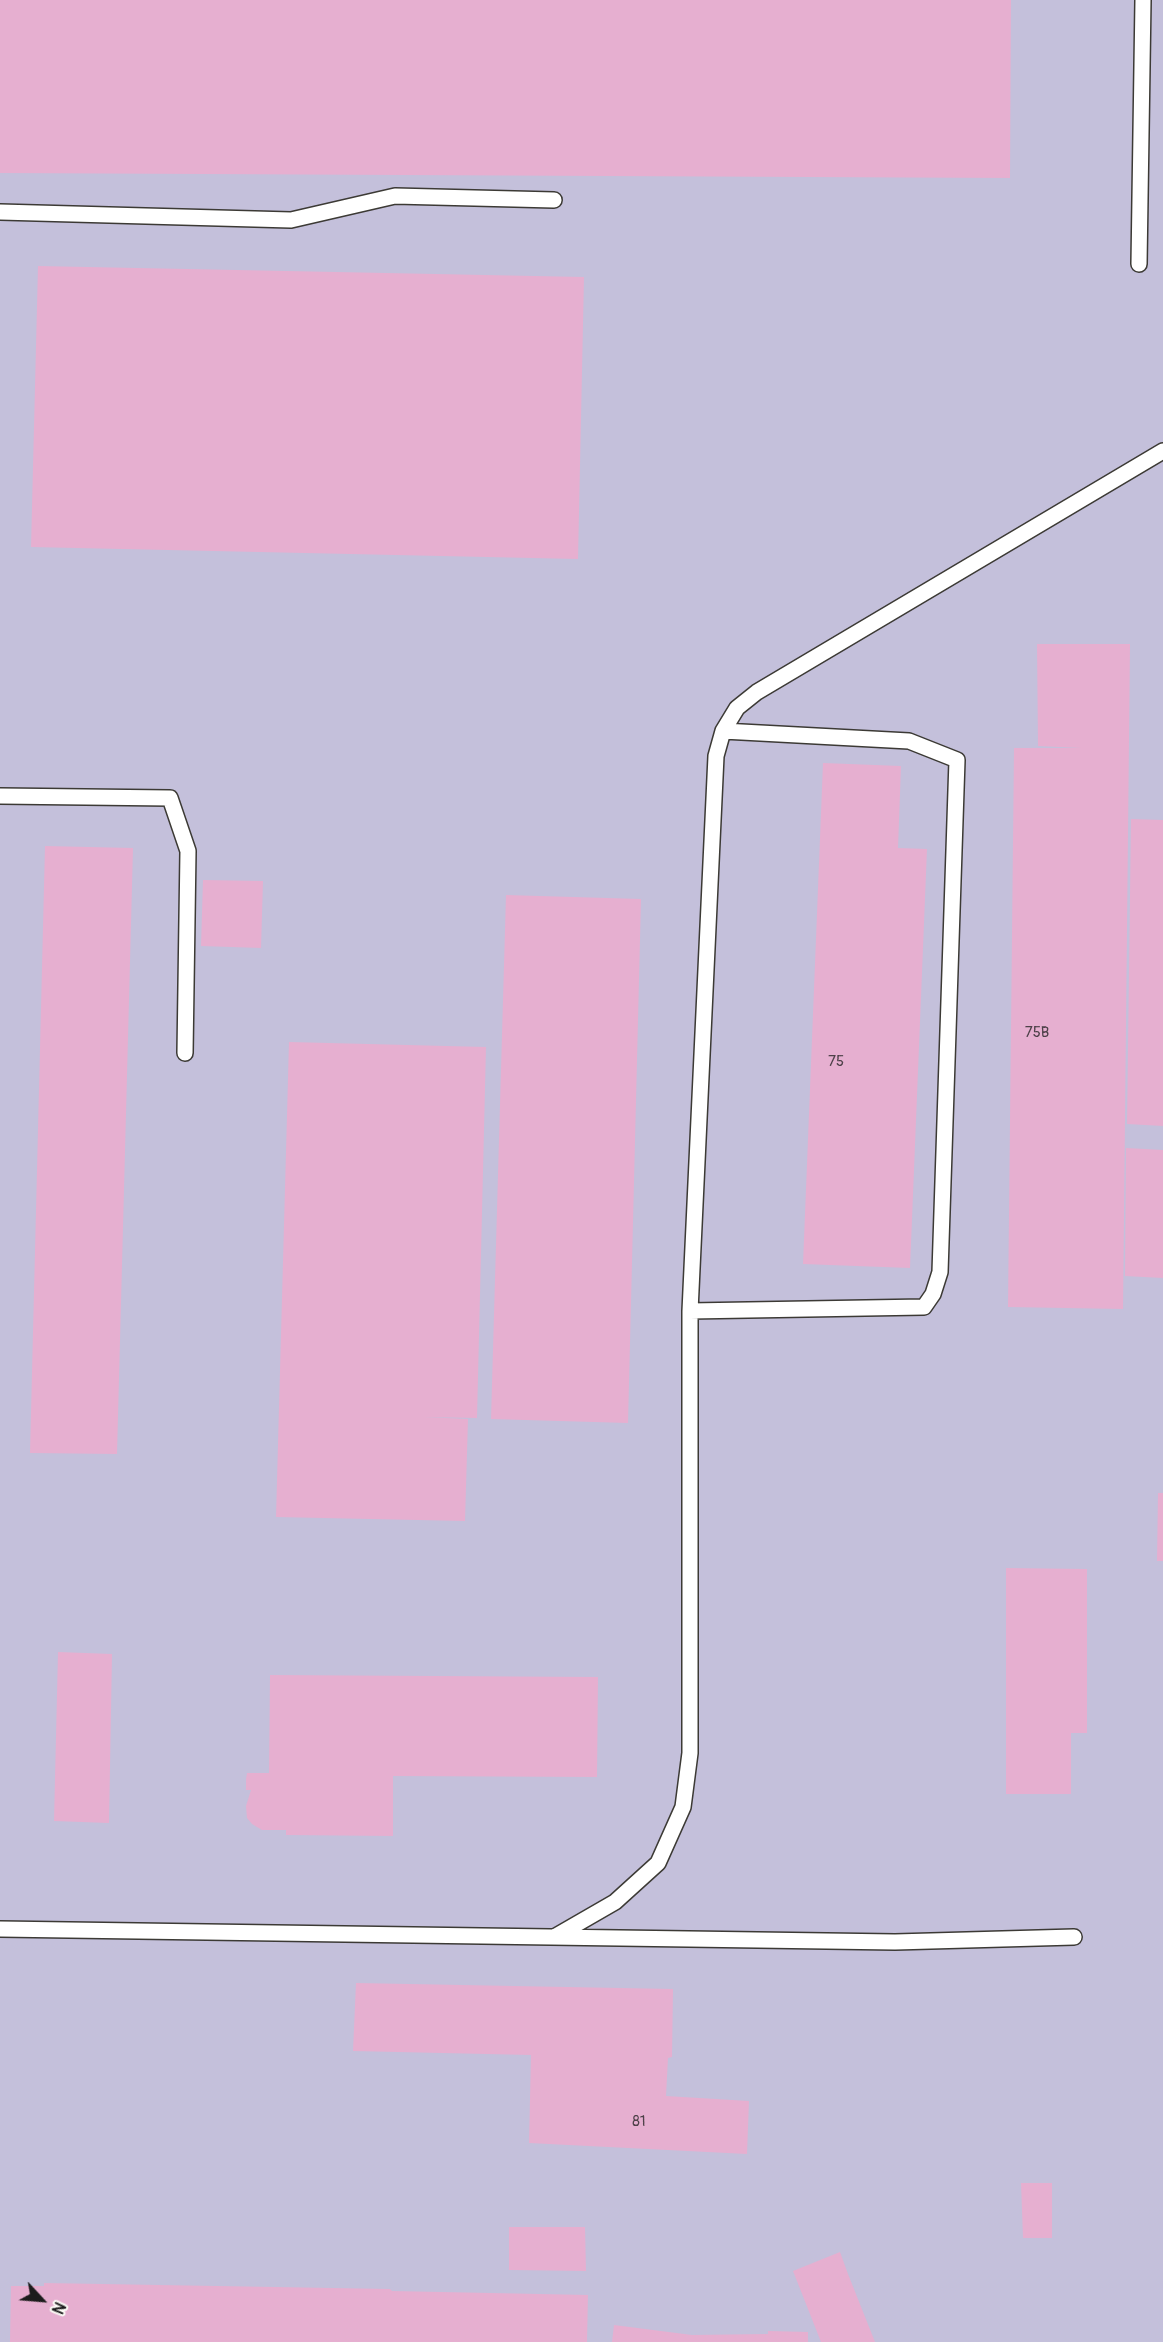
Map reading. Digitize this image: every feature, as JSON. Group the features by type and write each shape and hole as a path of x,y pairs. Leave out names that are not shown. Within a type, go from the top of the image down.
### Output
{"lane":[{"path":"1138,264 1143,0"},
{"path":"0,212 291,220 395,196 554,200"},
{"path":"556,1936 615,1902 658,1863 683,1807 690,1753 690,1311 716,756 723,730 737,708 757,692 1163,451"},
{"path":"690,1311 924,1308 933,1294 940,1272 957,760 909,741 723,730"},
{"path":"0,796 170,798 188,851 184,1053"},
{"path":"0,1929 895,1942 1074,1937"}],"shaded area":[{"path":"0,0 1163,0 1163,2342 0,2342"}],"building":[{"path":"0,0 1011,0 1010,178 0,173"},
{"path":"38,266 584,277 578,559 31,547"},
{"path":"1037,644 1130,644 1123,1309 1008,1307 1014,748 1081,748 1038,746"},
{"path":"823,763 901,766 898,848 927,849 910,1268 803,1264"},
{"path":"1131,819 1163,820 1163,1126 1127,1124"},
{"path":"45,846 133,848 117,1454 30,1453"},
{"path":"203,880 263,881 261,948 201,946"},
{"path":"506,895 641,899 628,1423 491,1419"},
{"path":"289,1042 486,1047 477,1418 424,1417 468,1419 465,1521 276,1517"},
{"path":"1126,1148 1163,1150 1163,1278 1125,1276"},
{"path":"1158,1493 1163,1493 1163,1561 1157,1561"},
{"path":"1006,1568 1087,1569 1087,1733 1071,1733 1071,1794 1006,1794"},
{"path":"58,1652 112,1654 109,1823 54,1821"},
{"path":"270,1675 598,1677 597,1777 393,1776 393,1836 286,1835 286,1830 262,1830 247,1818 246,1806 251,1790 246,1790 246,1779 247,1773 269,1773"},
{"path":"356,1983 673,1989 672,2057 668,2058 666,2096 749,2101 747,2154 529,2143 531,2055 353,2051"},
{"path":"1021,2183 1052,2183 1052,2238 1023,2238"},
{"path":"509,2227 585,2227 586,2271 509,2270"},
{"path":"840,2252 875,2342 821,2342 793,2271"},
{"path":"44,2283 588,2295 587,2342 10,2342 11,2286 44,2286"},
{"path":"614,2325 692,2335 768,2334 768,2331 808,2332 808,2342 612,2342"}]}
